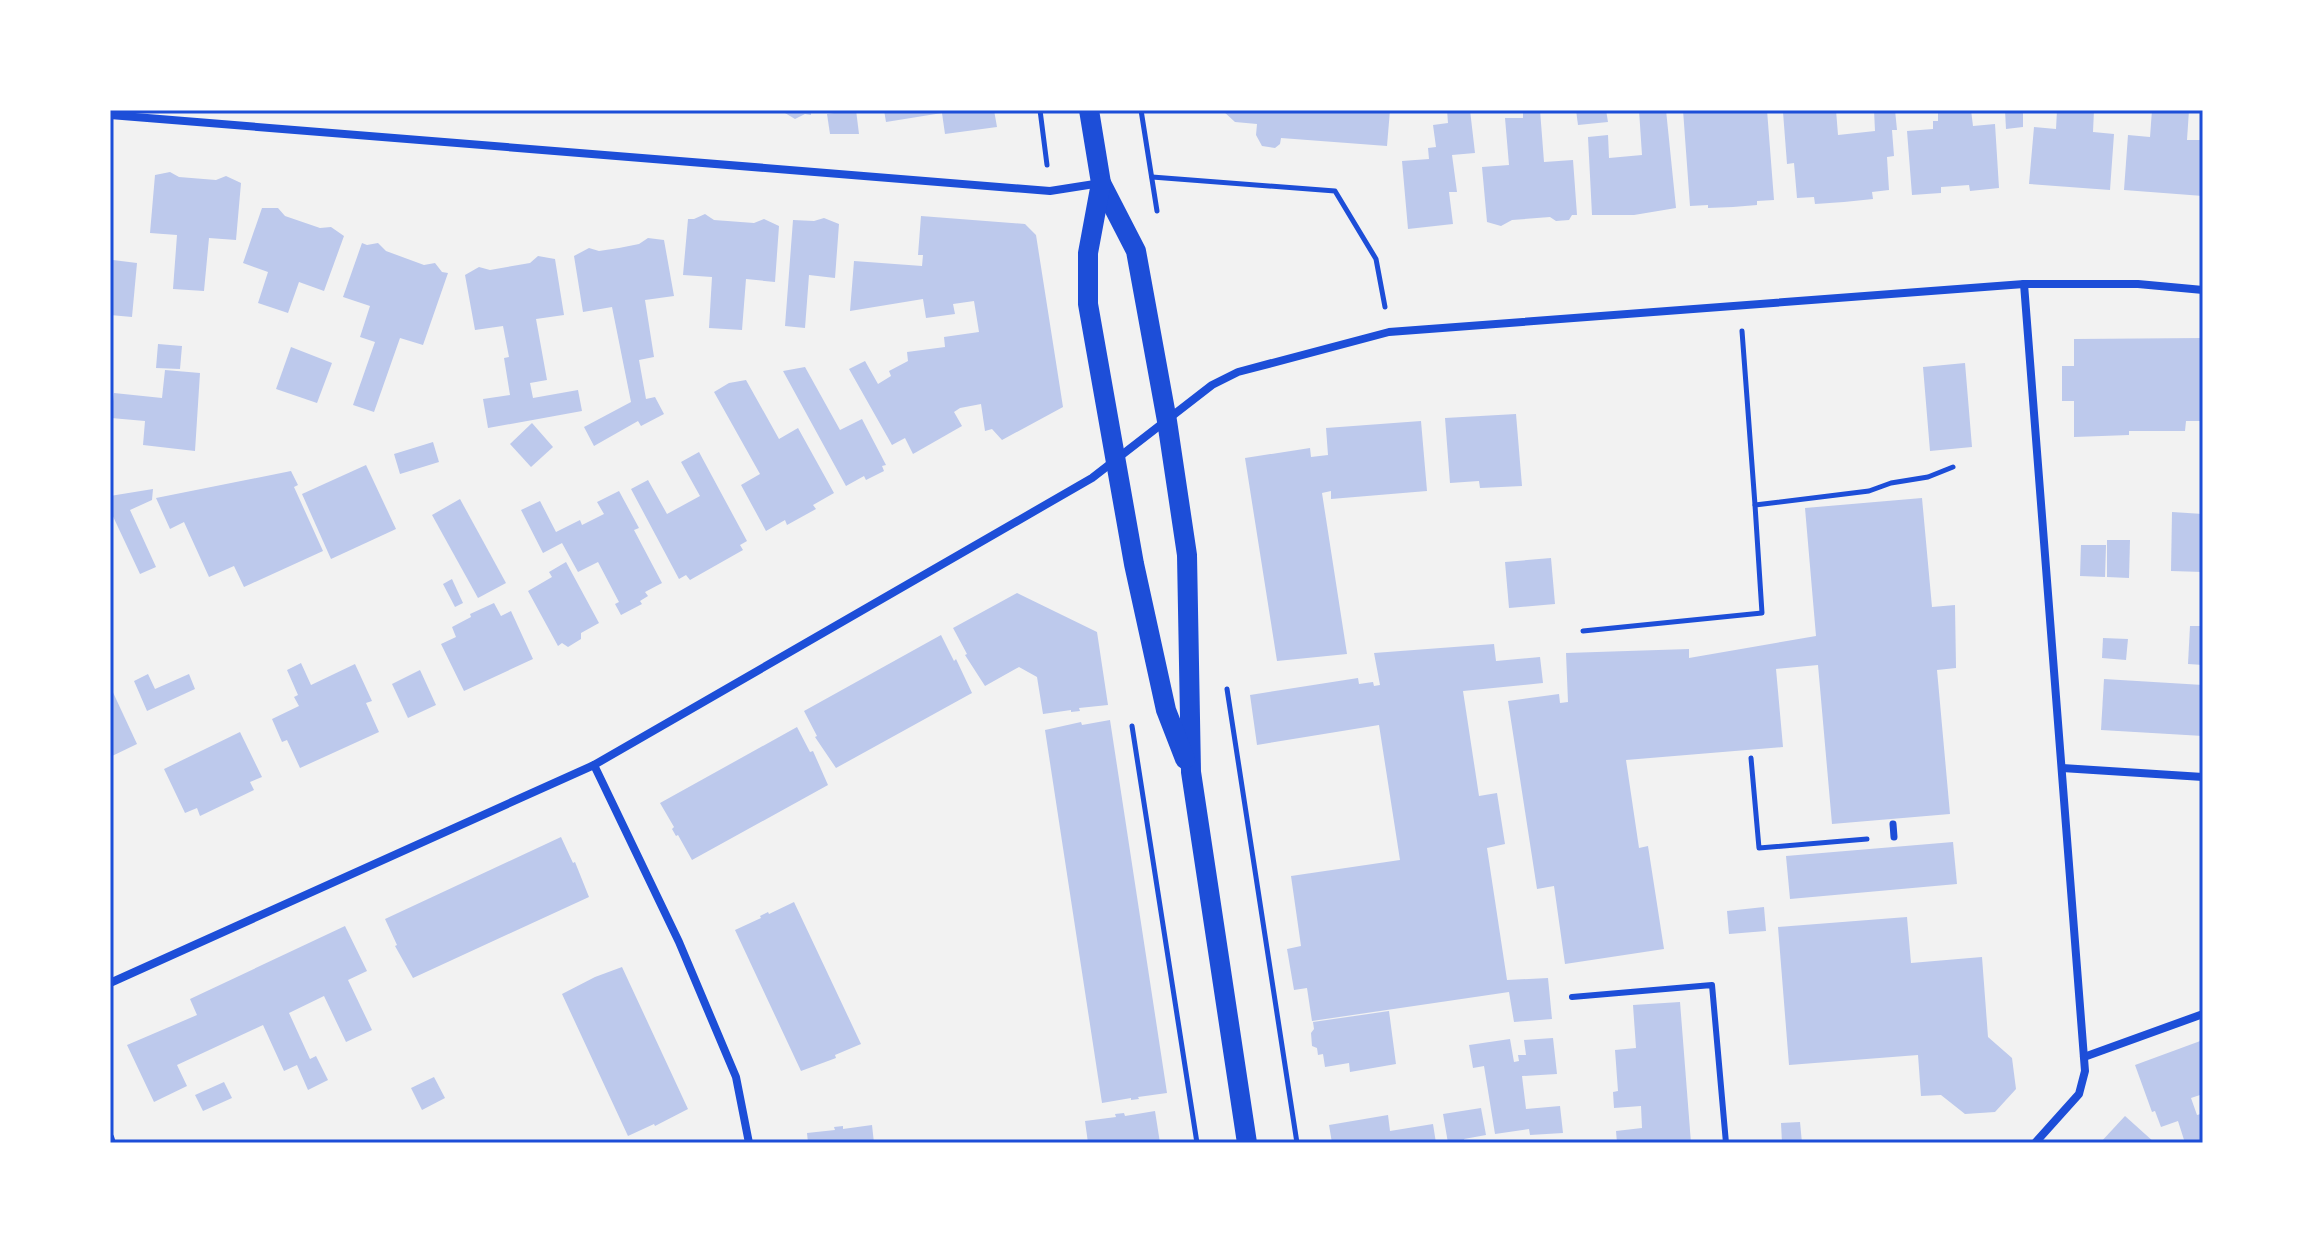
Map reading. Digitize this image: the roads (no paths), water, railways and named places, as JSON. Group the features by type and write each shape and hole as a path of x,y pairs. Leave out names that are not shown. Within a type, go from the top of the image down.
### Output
{"main road":[{"path":"1089,110 1101,183 1136,251 1167,421 1187,555 1191,772 1247,1143"},
{"path":"1101,183 1088,253 1088,304 1134,564 1166,710 1191,772"}],"street":[{"path":"110,115 1050,191 1101,183"},
{"path":"2024,284 2085,1071 2079,1094 2035,1143"},
{"path":"110,983 594,765 1092,478 1212,385 1238,372 1389,332 2024,284 2138,284 2203,290"},
{"path":"594,765 679,942 736,1077 749,1143"},
{"path":"2062,768 2203,777"},
{"path":"1893,824 1894,837"},
{"path":"2084,1057 2203,1014"},
{"path":"110,1137 112,1143"}],"lane":[{"path":"1572,997 1712,985 1726,1143"}]}
